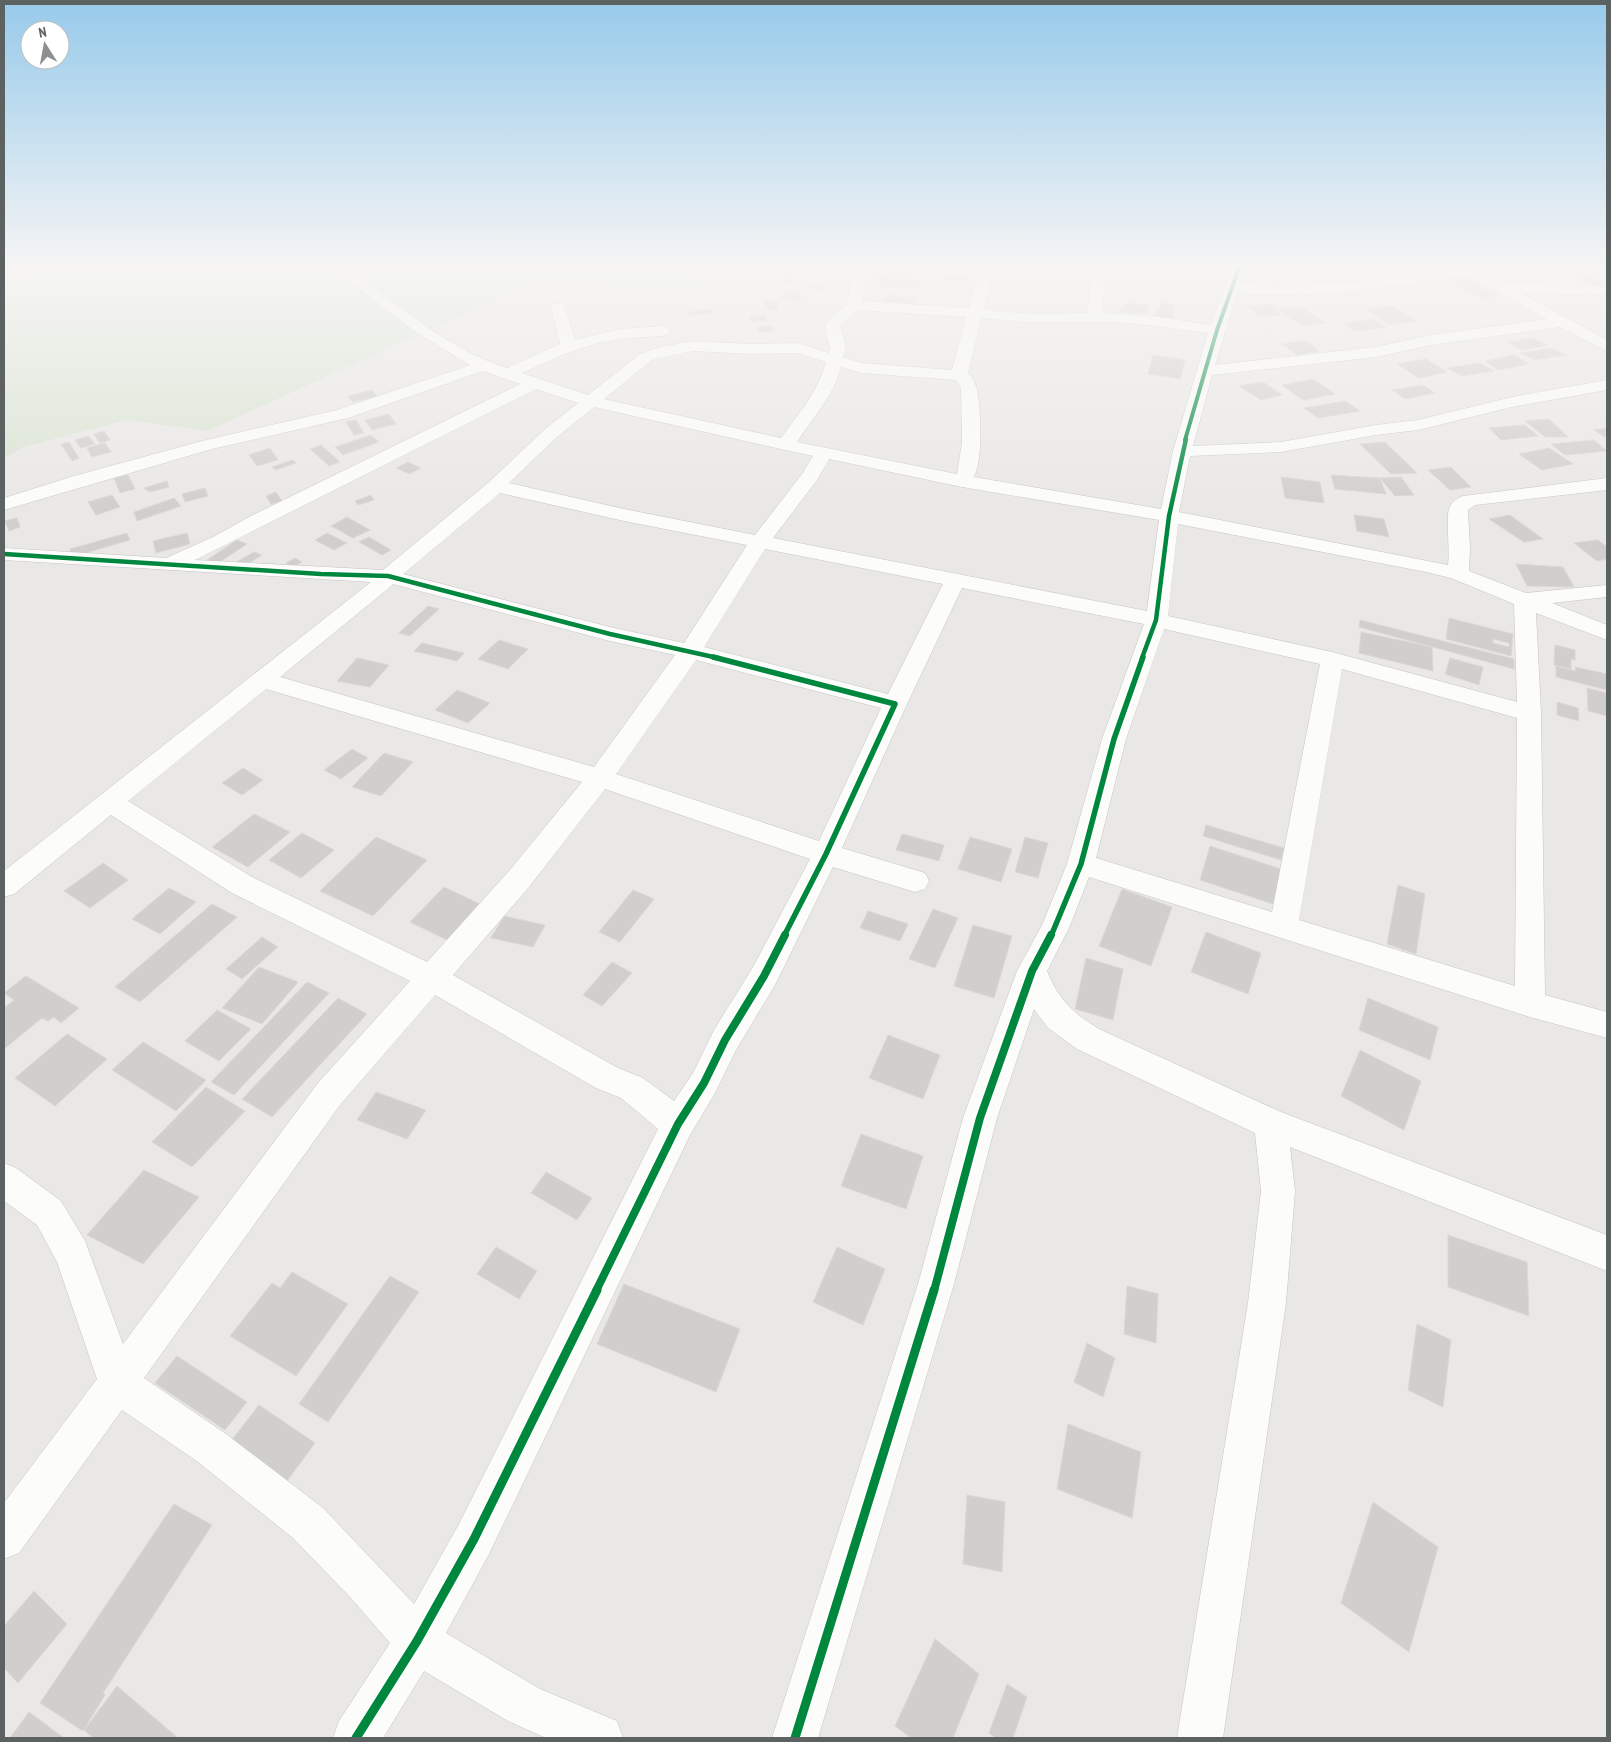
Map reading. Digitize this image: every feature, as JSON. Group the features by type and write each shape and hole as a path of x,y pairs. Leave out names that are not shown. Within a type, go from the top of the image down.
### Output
{"street":[{"path":"455,349 483,366 506,375 589,401 785,445 962,481 1169,516 1426,566 1458,574 1607,633"},
{"path":"506,375 562,349"},
{"path":"4,886 377,588 388,576 496,486 550,433 589,401 646,357 673,349"},
{"path":"802,349 861,368 959,374 964,377 969,388 971,443 968,471 962,481"},
{"path":"785,445 818,401 830,377 838,349"},
{"path":"959,374 965,349"},
{"path":"796,1738 936,1284 980,1118 1032,971 1055,928 1081,864 1114,739 1156,620 1169,516 1182,451 1211,349"},
{"path":"1205,371 1388,349"},
{"path":"4,504 81,480 199,448 342,414 483,366"},
{"path":"169,564 220,541 256,521 533,384"},
{"path":"1182,451 1218,451 1281,446 1418,425 1512,402 1607,385"},
{"path":"4,1538 329,1094 519,880 600,778 690,652 761,540 810,476 824,453"},
{"path":"1458,574 1460,549 1458,510 1461,504 1470,500 1607,484"},
{"path":"496,486 624,514 1156,620 1332,658 1529,713"},
{"path":"4,554 321,574 388,576 610,634 690,652 895,704"},
{"path":"356,1738 417,1641 474,1539 678,1124 704,1083 725,1040 764,976 826,854 895,704 955,581"},
{"path":"1526,600 1607,592"},
{"path":"1526,600 1529,713 1530,1004"},
{"path":"1284,926 1332,658"},
{"path":"262,680 600,778 826,854 915,881"},
{"path":"109,801 242,885 432,978 607,1078 632,1088 678,1124"},
{"path":"1081,864 1530,1004 1607,1025"},
{"path":"1032,971 1040,993 1055,1016 1064,1025 1088,1039 1271,1124 1606,1257"},
{"path":"1200,1738 1267,1302 1278,1191 1271,1124"},
{"path":"6,1186 49,1213 72,1254 118,1384 212,1448 308,1523 366,1583 417,1641 524,1706 600,1738"}],"green space":[{"path":"4,349 387,349 207,431 127,420 23,447 4,458"}],"building":[{"path":"1289,349 1317,349 1319,351 1297,355"},
{"path":"1554,349 1566,355 1535,360 1520,353"},
{"path":"1153,355 1185,360 1180,379 1148,374"},
{"path":"1514,355 1529,364 1498,370 1485,361"},
{"path":"1426,359 1447,372 1419,378 1397,364"},
{"path":"1480,363 1494,371 1462,376 1447,368"},
{"path":"1313,379 1335,394 1303,400 1282,385"},
{"path":"1263,382 1282,395 1261,400 1239,386"},
{"path":"1423,385 1435,393 1405,399 1392,390"},
{"path":"372,390 377,396 353,402 348,396"},
{"path":"1345,401 1360,411 1318,418 1304,408"},
{"path":"389,414 396,424 372,430 365,420"},
{"path":"1549,419 1568,437 1545,437 1525,421"},
{"path":"356,420 364,433 354,435 346,422"},
{"path":"1525,425 1538,436 1501,440 1489,428"},
{"path":"1607,428 1607,437 1594,430"},
{"path":"104,431 110,440 100,443 94,434"},
{"path":"371,435 379,442 343,455 335,447"},
{"path":"88,436 95,444 81,448 75,440"},
{"path":"1594,440 1607,451 1565,455 1551,444"},
{"path":"69,442 79,458 72,461 61,444"},
{"path":"1385,442 1417,473 1391,474 1360,444"},
{"path":"105,443 111,452 92,457 87,448"},
{"path":"321,445 340,462 329,466 310,449"},
{"path":"270,448 278,460 257,466 249,455"},
{"path":"1549,448 1573,464 1542,470 1519,454"},
{"path":"292,460 296,463 276,470 272,467"},
{"path":"408,462 421,468 410,474 396,468"},
{"path":"1451,467 1471,487 1450,490 1428,470"},
{"path":"128,475 135,489 120,493 114,478"},
{"path":"1331,475 1380,478 1386,494 1335,489"},
{"path":"1281,477 1320,482 1324,503 1285,498"},
{"path":"1401,477 1414,495 1395,496 1380,478"},
{"path":"167,481 169,487 150,492 144,488"},
{"path":"205,488 208,496 185,502 182,494"},
{"path":"276,492 282,501 271,504 266,496"},
{"path":"112,495 120,507 96,515 88,502"},
{"path":"371,495 374,500 358,505 355,501"},
{"path":"174,498 181,506 137,521 134,512"},
{"path":"1354,515 1384,519 1389,537 1357,531"},
{"path":"1510,515 1543,539 1524,542 1489,519"},
{"path":"347,517 370,530 353,538 331,526"},
{"path":"17,518 20,527 9,531 5,521"},
{"path":"127,533 130,540 72,557 70,549"},
{"path":"187,533 190,544 156,553 153,541"},
{"path":"327,533 347,543 334,550 315,540"},
{"path":"369,537 391,550 382,555 359,542"},
{"path":"237,540 247,544 217,564 207,560"},
{"path":"1598,540 1607,547 1607,559 1597,561 1574,543"},
{"path":"254,552 262,555 241,568 233,564"},
{"path":"295,558 302,562 293,567 286,563"},
{"path":"1516,564 1563,567 1574,587 1527,586"},
{"path":"428,606 439,609 410,636 399,633"},
{"path":"1449,618 1513,634 1511,656 1446,639","holes":["1493,639 1509,643 1509,647 1493,643"]},
{"path":"1360,620 1514,659 1514,669 1359,627"},
{"path":"1361,632 1432,647 1433,671 1359,653"},
{"path":"499,640 528,649 508,669 478,659"},
{"path":"422,643 464,653 457,661 414,651"},
{"path":"1555,645 1575,650 1575,660 1571,659 1571,669 1554,665"},
{"path":"357,658 389,665 370,687 337,681"},
{"path":"1450,658 1483,667 1479,685 1445,674"},
{"path":"1556,666 1576,671 1575,667 1607,674 1607,690 1556,677"},
{"path":"1587,688 1607,693 1607,716 1588,711"},
{"path":"457,690 490,703 468,723 435,710"},
{"path":"1557,702 1578,708 1579,721 1557,715"},
{"path":"352,749 368,758 341,779 324,770"},
{"path":"384,753 413,762 381,796 352,787"},
{"path":"243,768 263,780 242,795 222,783"},
{"path":"254,814 290,832 248,867 212,847"},
{"path":"1206,825 1284,848 1281,860 1203,836"},
{"path":"302,833 334,850 301,878 269,860"},
{"path":"902,834 944,845 939,861 896,850"},
{"path":"376,837 427,860 373,916 320,891"},
{"path":"970,837 1012,849 1001,882 958,869"},
{"path":"1025,837 1048,843 1038,878 1015,872"},
{"path":"1210,846 1281,869 1273,904 1200,880"},
{"path":"103,863 128,880 90,908 64,891"},
{"path":"1398,885 1425,894 1416,954 1387,944"},
{"path":"444,887 482,905 449,941 410,922"},
{"path":"169,888 196,902 160,934 132,919"},
{"path":"1122,889 1172,907 1151,966 1099,946"},
{"path":"633,890 654,899 620,942 599,932"},
{"path":"212,904 237,917 140,1002 115,987"},
{"path":"933,909 958,918 935,968 909,959"},
{"path":"868,911 908,924 900,941 860,928"},
{"path":"504,916 545,925 533,947 491,938"},
{"path":"973,925 1012,936 994,998 954,986"},
{"path":"1206,932 1261,953 1248,994 1191,972"},
{"path":"262,937 278,947 242,979 226,969"},
{"path":"1086,958 1123,969 1113,1020 1075,1009"},
{"path":"612,962 632,973 602,1006 583,995"},
{"path":"259,967 298,982 262,1024 222,1008"},
{"path":"26,976 79,1008 61,1023 54,1017 48,1021 42,1018 4,1049 4,1008 14,1000 4,993"},
{"path":"307,982 329,993 234,1095 211,1082"},
{"path":"338,998 367,1014 272,1117 242,1099"},
{"path":"1368,998 1438,1027 1430,1060 1359,1030"},
{"path":"217,1010 251,1029 219,1061 185,1041"},
{"path":"67,1034 107,1059 55,1106 15,1078"},
{"path":"888,1035 940,1055 923,1099 869,1078"},
{"path":"143,1042 206,1080 176,1111 112,1070"},
{"path":"1360,1050 1421,1081 1404,1130 1341,1096"},
{"path":"206,1087 245,1111 192,1167 152,1142"},
{"path":"376,1092 426,1110 407,1139 357,1120"},
{"path":"861,1134 923,1156 906,1209 841,1186"},
{"path":"144,1170 199,1197 143,1264 87,1235"},
{"path":"546,1172 592,1198 577,1220 531,1193"},
{"path":"1448,1235 1527,1262 1529,1316 1448,1287"},
{"path":"496,1247 537,1271 519,1299 477,1274"},
{"path":"837,1247 885,1269 863,1325 813,1302"},
{"path":"292,1272 348,1304 296,1376 230,1336 272,1283 280,1288"},
{"path":"390,1276 419,1292 328,1422 299,1404"},
{"path":"624,1284 740,1329 716,1392 597,1344"},
{"path":"1127,1286 1158,1294 1156,1343 1124,1334"},
{"path":"1417,1324 1451,1340 1443,1407 1408,1390"},
{"path":"1087,1343 1115,1358 1103,1397 1074,1382"},
{"path":"177,1356 247,1402 225,1430 155,1383"},
{"path":"259,1405 315,1443 287,1481 231,1441"},
{"path":"1068,1424 1141,1452 1132,1518 1057,1489"},
{"path":"967,1495 1005,1502 1002,1572 963,1564"},
{"path":"1373,1502 1438,1547 1409,1652 1341,1603"},
{"path":"174,1504 212,1525 103,1693 105,1695 83,1731 40,1703"},
{"path":"34,1591 67,1624 18,1683 4,1668 4,1626"},
{"path":"935,1639 979,1674 953,1738 911,1738 895,1726"},
{"path":"1007,1684 1027,1697 1013,1738 996,1738 989,1733"},
{"path":"117,1686 178,1738 93,1738 84,1730"},
{"path":"29,1712 64,1738 10,1738"}],"cycle path":[{"path":"795,1738 936,1284 980,1118 1032,971 1055,928 1081,864 1114,739 1156,620 1169,516 1182,451 1211,349"},
{"path":"4,554 321,574 388,576 610,634 690,651 895,704 826,854 764,976 725,1040 704,1083 678,1124 474,1539 417,1641 356,1738"}]}
